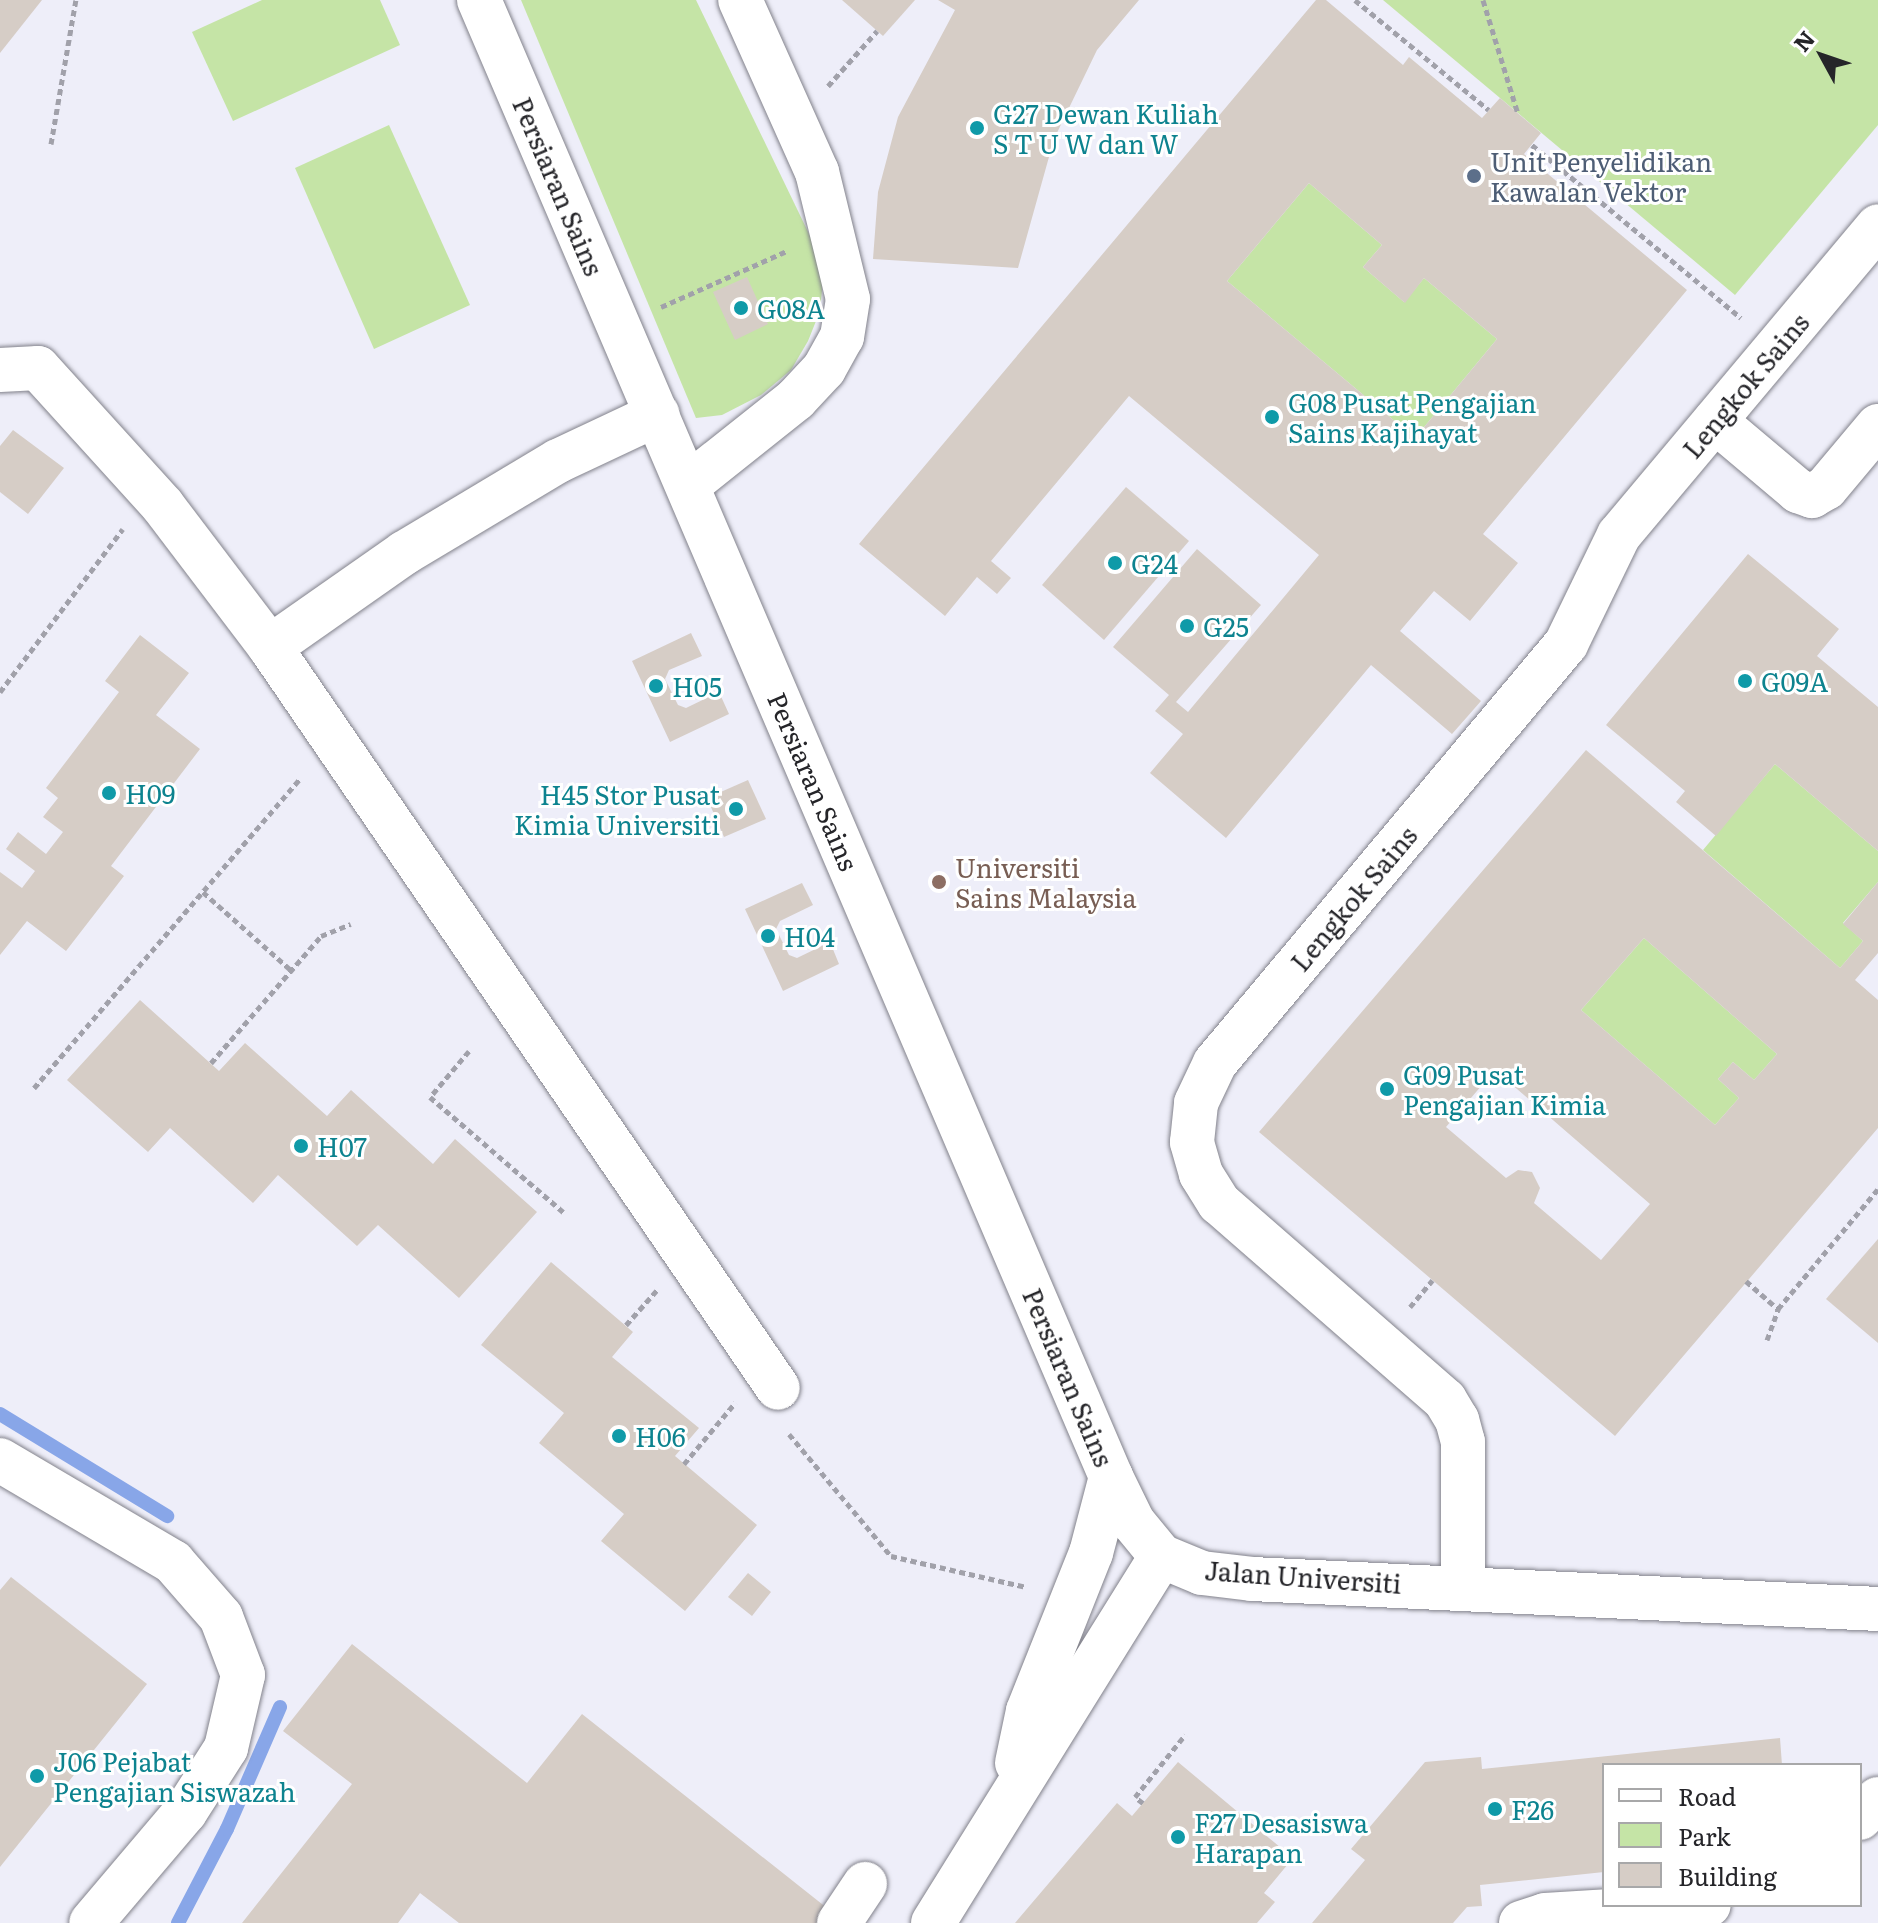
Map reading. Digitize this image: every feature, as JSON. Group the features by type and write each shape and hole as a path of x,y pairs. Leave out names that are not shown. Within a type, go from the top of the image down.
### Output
{"street":[{"name":"Persiaran Sains","path":"479,0 1111,1477 1133,1522 1161,1556"},
{"path":"270,647 404,553 558,461 672,449 763,423 824,369 842,337 848,299 817,172 740,0"},
{"name":"Lengkok Sains","path":"1463,1586 1463,1442 1457,1420 1445,1400 1219,1203 1201,1174 1192,1142 1196,1103 1215,1063 1566,644 1619,535 1878,226"},
{"path":"0,370 38,368 151,493 270,647 778,1388"},
{"path":"1715,421 1798,491 1812,496 1826,488 1872,446"},
{"path":"0,1460 173,1562 221,1617 243,1675 226,1748 185,1812 91,1923"},
{"path":"1010,1798 1028,1711 1091,1553 1111,1477"},
{"path":"933,1923 1161,1556"},
{"name":"Jalan Universiti","path":"1161,1556 1202,1573 1252,1579 1463,1586 1878,1609"},
{"path":"1862,1816 1878,1799"},
{"path":"839,1923 865,1884"},
{"path":"1521,1923 1545,1915 1676,1907"}],"path":[{"path":"51,144 76,0"},
{"path":"1355,0 1489,110"},
{"path":"1483,0 1518,114"},
{"path":"846,67 877,31"},
{"path":"1532,145 1777,348"},
{"path":"620,326 797,247"},
{"path":"0,692 151,493"},
{"path":"34,1088 333,741"},
{"path":"203,892 291,970"},
{"path":"211,1063 321,936 351,924"},
{"path":"469,1051 430,1097 563,1212"},
{"path":"1767,1340 1778,1309 1878,1189"},
{"path":"1416,1300 1433,1280"},
{"path":"1746,1281 1778,1309"},
{"path":"626,1325 656,1292"},
{"path":"778,1388 781,1425 891,1556 1023,1586"},
{"path":"684,1464 727,1413"},
{"path":"1143,1803 1135,1797 1185,1735"}],"green space":[{"path":"262,0 380,0 400,45 233,121 192,32"},
{"path":"521,0 696,0 812,240 823,280 820,311 808,341 791,370 761,395 722,415 696,418"},
{"path":"1383,0 1878,0 1878,125 1735,295"},
{"path":"389,125 470,305 374,349 295,168"},
{"path":"1309,183 1382,245 1363,267 1404,302 1424,278 1497,339 1415,438 1227,281"},
{"path":"1775,764 1878,851 1878,882 1843,923 1863,941 1840,968 1703,850"},
{"path":"1644,938 1777,1054 1754,1080 1733,1062 1718,1079 1739,1098 1715,1125 1581,1010"}],"building":[{"path":"0,0 42,0 0,53"},
{"path":"842,0 915,0 883,36"},
{"name":"G27 Dewan Kuliah S T U W dan W","path":"938,0 1139,0 1097,50 1054,139 1018,268 873,259 878,192 898,117 955,10"},
{"name":"G08 Pusat Pengajian Sains Kajihayat","path":"1316,0 1326,0 1403,65 1409,57 1482,118 1500,98 1541,133 1524,154 1687,290 1483,534 1518,563 1470,621 1434,591 1400,631 1481,701 1452,734 1371,665 1226,838 1150,773 1183,734 1155,711 1169,695 1113,647 1197,549 1261,605 1176,702 1188,712 1319,555 1129,396 991,561 1011,578 997,594 977,577 945,616 859,544","holes":["1309,183 1382,245 1363,267 1405,303 1424,278 1497,339 1415,438 1227,281"]},
{"name":"G08A","path":"747,277 768,324 735,340 713,292"},
{"path":"13,430 64,468 28,514 0,492 0,446"},
{"name":"G24","path":"1126,487 1189,541 1104,640 1042,585"},
{"name":"G09A","path":"1748,554 1839,629 1817,656 1878,707 1878,851 1775,764 1716,836 1676,802 1685,791 1606,725"},
{"name":"H05","path":"691,633 702,656 669,670 665,679 678,705 686,708 719,692 729,714 670,742 632,661"},
{"name":"H09","path":"140,635 189,673 156,715 200,749 111,866 124,876 66,951 27,921 0,955 0,872 22,888 35,871 6,849 18,832 46,854 63,832 43,817 58,798 46,788 119,692 105,681"},
{"name":"G09 Pusat Pengajian Kimia","path":"1586,750 1840,968 1863,941 1843,924 1878,882 1878,953 1855,980 1878,1000 1878,1128 1615,1436 1259,1132","holes":["1644,938 1777,1054 1754,1080 1733,1062 1718,1079 1739,1098 1715,1125 1581,1010","1495,1070 1650,1204 1601,1260 1534,1203 1540,1188 1532,1172 1518,1170 1506,1178 1446,1127"]},
{"name":"H45 Stor Pusat Kimia Universiti","path":"748,780 766,819 724,837 707,798"},
{"name":"H04","path":"802,883 813,905 780,921 776,929 789,955 797,958 830,942 839,964 783,991 745,909"},
{"name":"H07","path":"140,1000 219,1071 245,1043 327,1116 351,1090 433,1164 455,1139 537,1212 459,1298 378,1225 357,1246 278,1175 253,1203 170,1128 148,1152 67,1080"},
{"path":"1878,1239 1878,1343 1826,1299"},
{"name":"H06","path":"551,1262 633,1332 612,1357 699,1428 675,1456 757,1525 685,1611 601,1541 624,1514 539,1443 564,1413 481,1345"},
{"path":"748,1573 771,1592 752,1616 728,1597"},
{"name":"J06 Pejabat Pengajian Siswazah","path":"11,1577 147,1684 0,1867 0,1590"},
{"path":"352,1644 527,1783 582,1714 832,1912 823,1923 459,1923 420,1893 398,1923 242,1923 352,1784 283,1731"},
{"name":"F26","path":"1780,1738 1782,1763 1602,1763 1602,1872 1480,1885 1482,1906 1467,1907 1453,1923 1312,1923 1365,1860 1351,1849 1425,1762 1481,1757 1482,1769"},
{"name":"F27 Desasiswa Harapan","path":"1178,1762 1293,1858 1264,1893 1275,1902 1257,1923 1015,1923 1117,1803 1132,1816"}],"waterway":[{"path":"0,1414 167,1516"},
{"path":"178,1923 227,1829 280,1707"}],"place":[{"name":"G27 Dewan Kuliah S T U W dan W","path":"977,128"},
{"name":"Unit Penyelidikan Kawalan Vektor","path":"1474,176"},
{"name":"G08A","path":"741,308"},
{"name":"G08 Pusat Pengajian Sains Kajihayat","path":"1272,417"},
{"name":"G24","path":"1115,563"},
{"name":"G25","path":"1187,626"},
{"name":"G09A","path":"1745,681"},
{"name":"H05","path":"656,686"},
{"name":"H09","path":"109,793"},
{"name":"H45 Stor Pusat Kimia Universiti","path":"736,809"},
{"name":"Universiti Sains Malaysia","path":"939,882"},
{"name":"H04","path":"768,936"},
{"name":"G09 Pusat Pengajian Kimia","path":"1387,1089"},
{"name":"H07","path":"301,1146"},
{"name":"H06","path":"619,1436"},
{"name":"J06 Pejabat Pengajian Siswazah","path":"37,1776"},
{"name":"F26","path":"1495,1809"},
{"name":"F27 Desasiswa Harapan","path":"1178,1837"}]}
